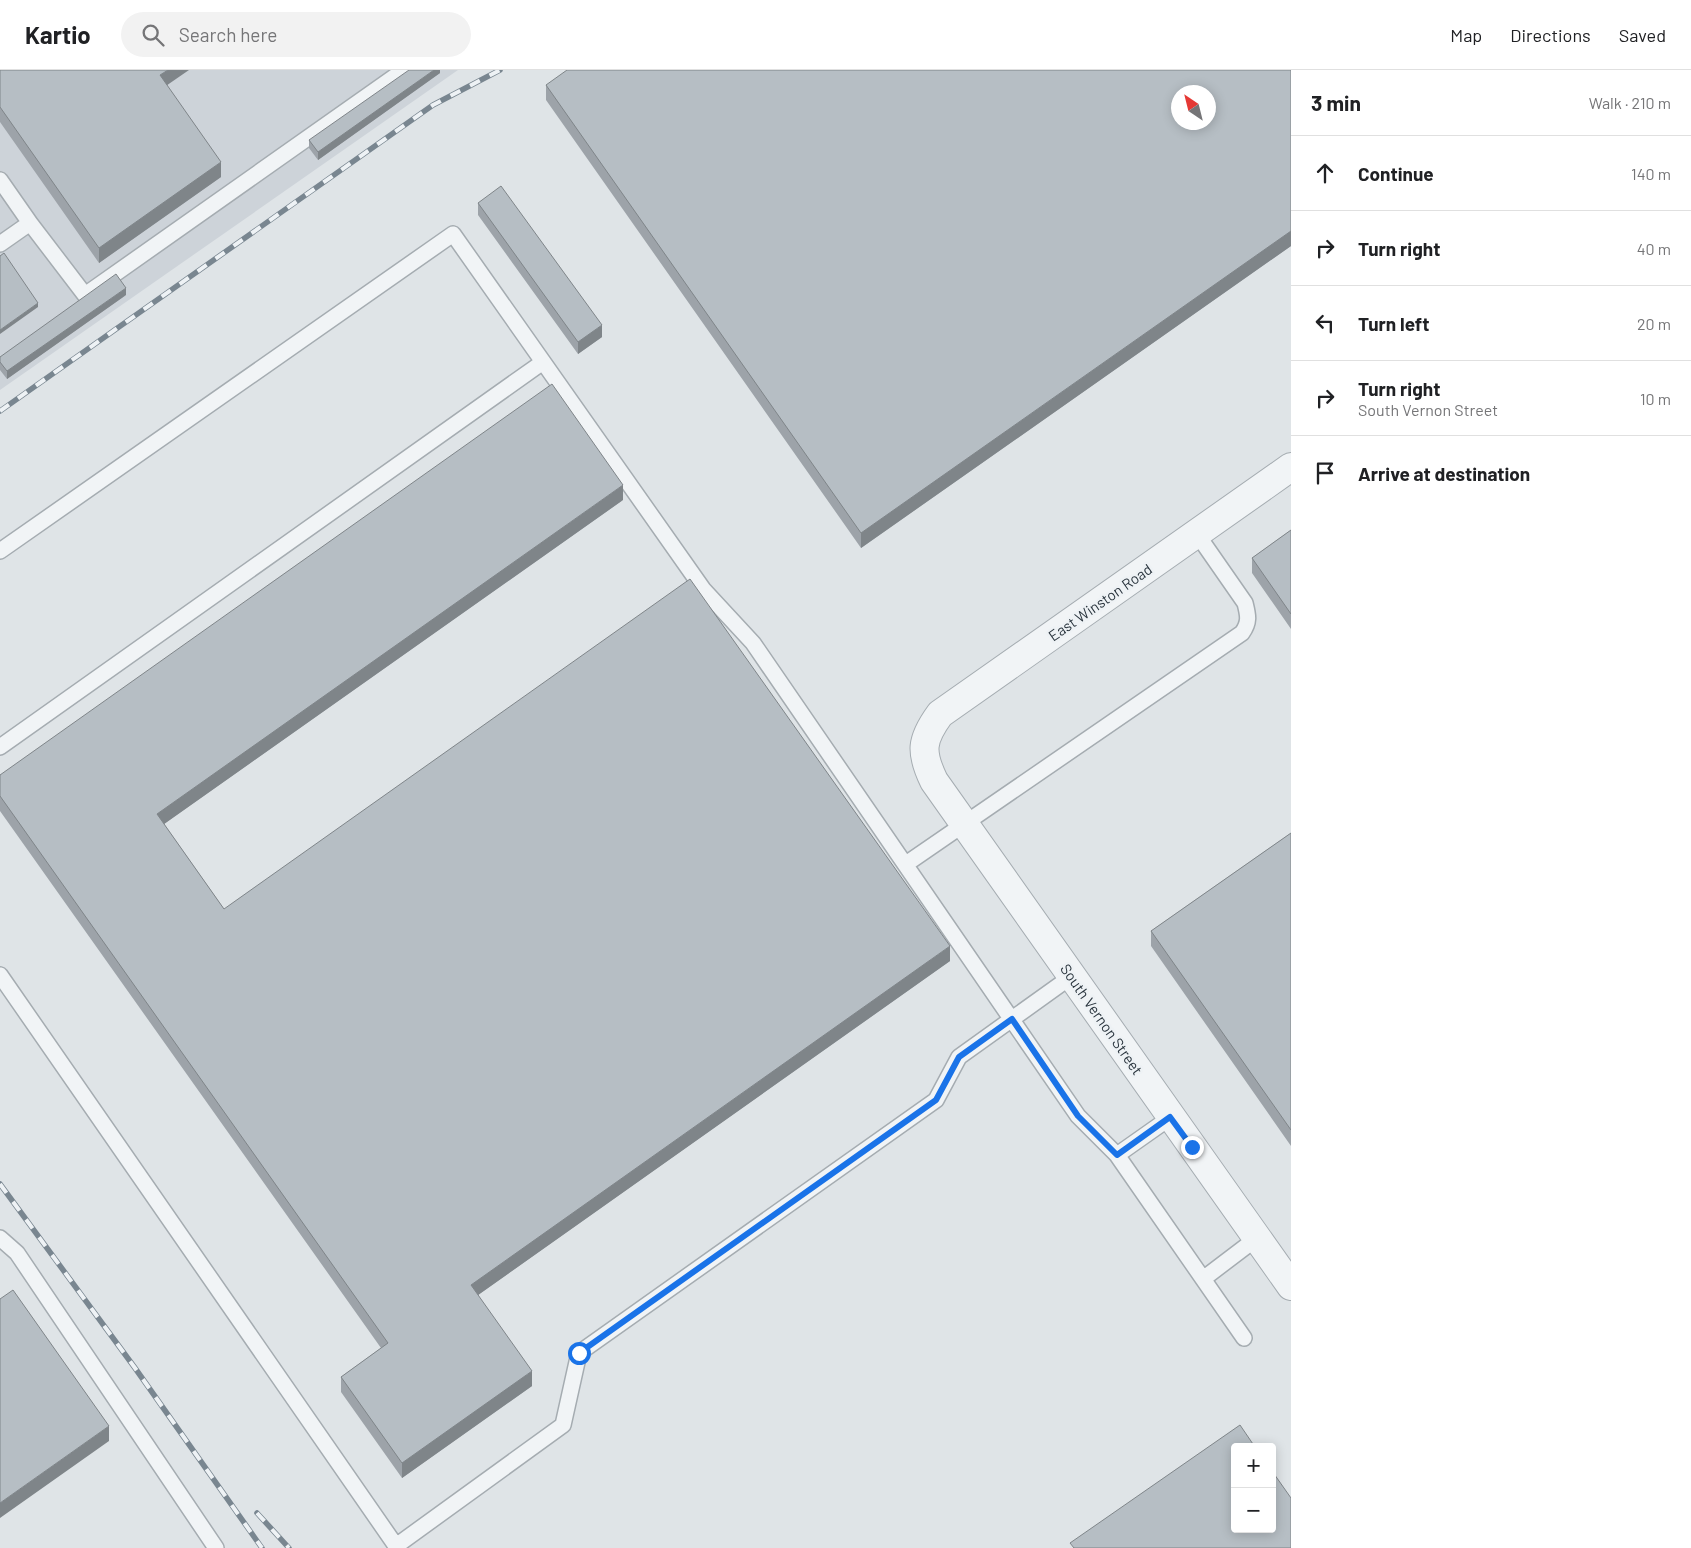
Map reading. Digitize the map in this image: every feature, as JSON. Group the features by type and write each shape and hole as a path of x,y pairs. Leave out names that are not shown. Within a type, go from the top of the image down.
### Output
{"street":[{"name":"East Winston Road","path":"924,748 929,730 940,714 1291,467"},
{"name":"South Vernon Street","path":"924,748 926,764 934,781 1291,1286"}],"lane":[{"path":"0,180 85,295 404,70"},
{"path":"0,244 30,223"},
{"path":"0,551 453,234 702,589 752,643 1078,1116 1117,1155 1244,1338"},
{"path":"0,747 543,362"},
{"path":"906,864 1242,633 1247,626 1248,614 1245,603 1197,534"},
{"path":"0,975 396,1546 563,1425 579,1353 936,1100 959,1057 1072,976"},
{"path":"1117,1155 1170,1117"},
{"path":"0,1238 17,1253 216,1548"},
{"path":"1202,1279 1257,1238"}],"shaded area":[{"path":"0,70 458,70 0,390"}],"building":[{"path":"0,70 168,70 160,75 221,162 99,248 0,107"},
{"path":"409,70 434,70 318,152 309,140"},
{"path":"567,70 1291,70 1291,231 861,533 546,85"},
{"path":"501,186 602,325 578,342 478,203"},
{"path":"4,253 38,303 0,330 0,256"},
{"path":"116,274 126,288 7,371 0,362 0,357"},
{"path":"552,384 623,485 157,814 224,909 690,579 950,946 471,1285 532,1371 402,1463 341,1377 388,1343 0,796 0,775"},
{"path":"1291,530 1291,614 1252,558"},
{"path":"1291,833 1291,1130 1151,931"},
{"path":"13,1290 109,1426 0,1503 0,1299"},
{"path":"1240,1425 1252,1443 1231,1443 1231,1533 1276,1533 1276,1477 1291,1498 1291,1548 1074,1548 1070,1543"}],"railway":[{"path":"0,411 433,105 500,70"},
{"path":"0,1184 135,1368 262,1548"},
{"path":"257,1513 289,1548"}],"route":[{"path":"579,1353 936,1100 959,1057 1012,1019 1078,1116 1117,1155 1170,1117 1192,1147"}]}
